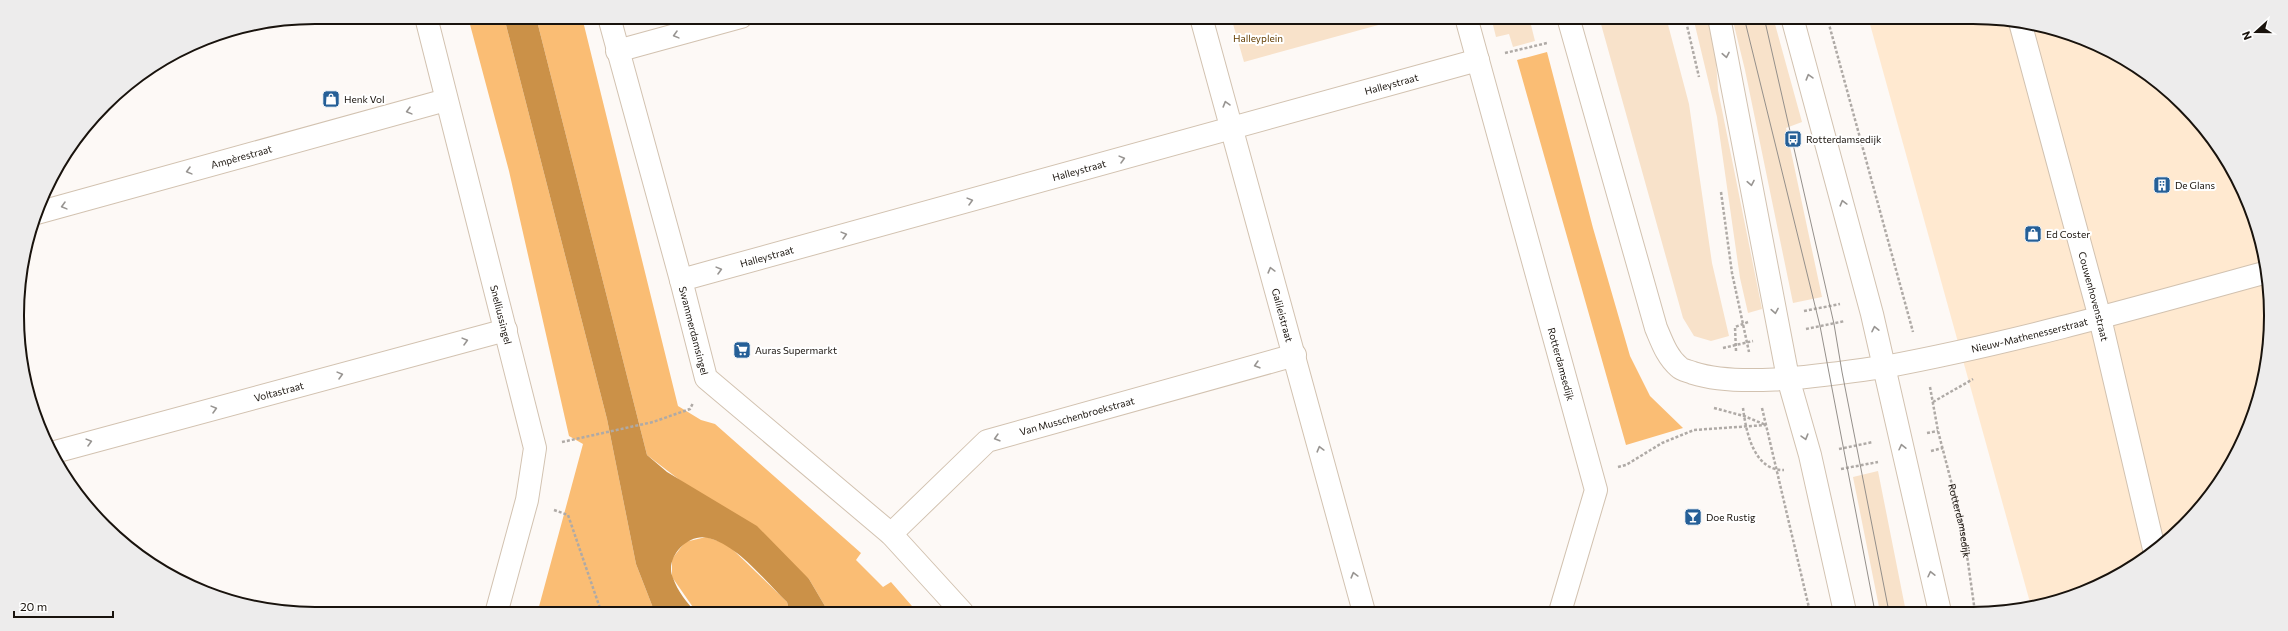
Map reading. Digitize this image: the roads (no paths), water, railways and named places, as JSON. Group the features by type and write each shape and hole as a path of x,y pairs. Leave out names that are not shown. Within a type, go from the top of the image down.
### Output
{"street":[{"name":"Snelliussingel","path":"428,24 535,448 527,500 498,607"},
{"name":"Swammerdamsingel","path":"611,24 681,280 706,378 891,534 958,607"},
{"path":"617,51 715,24"},
{"name":"Galileistraat","path":"1203,24 1233,128 1363,607"},
{"name":"Rotterdamsedijk","path":"1468,24 1596,490 1594,503 1562,607"},
{"path":"1720,24 1788,378 1810,455 1844,607"},
{"path":"1794,24 1872,314 1939,607"},
{"path":"1571,27 1634,253 1664,348 1680,368 1712,379 1788,378 1884,367"},
{"name":"Couwenhovenstraat","path":"2022,28 2100,318 2153,545"},
{"name":"Halleystraat","path":"681,280 1478,60"},
{"name":"Ampèrestraat","path":"43,211 446,100"},
{"name":"Nieuw-Mathenesserstraat","path":"1884,367 2100,318 2261,274"},
{"name":"Voltastraat","path":"58,451 506,330"},
{"name":"Van Musschenbroekstraat","path":"891,534 987,441 1295,355"}],"tram line":[{"path":"1746,24 1820,326 1874,607"},
{"path":"1766,24 1834,324 1888,607"}],"place":[{"name":"Henk Vol","path":"331,99"},
{"name":"Rotterdamsedijk","path":"1793,139"},
{"name":"De Glans","path":"2162,185"},
{"name":"Ed Coster","path":"2033,234"},
{"name":"Auras Supermarkt","path":"742,350"},
{"name":"Doe Rustig","path":"1693,517"}],"park label":[{"name":"Halleyplein","path":"1258,38"}]}
